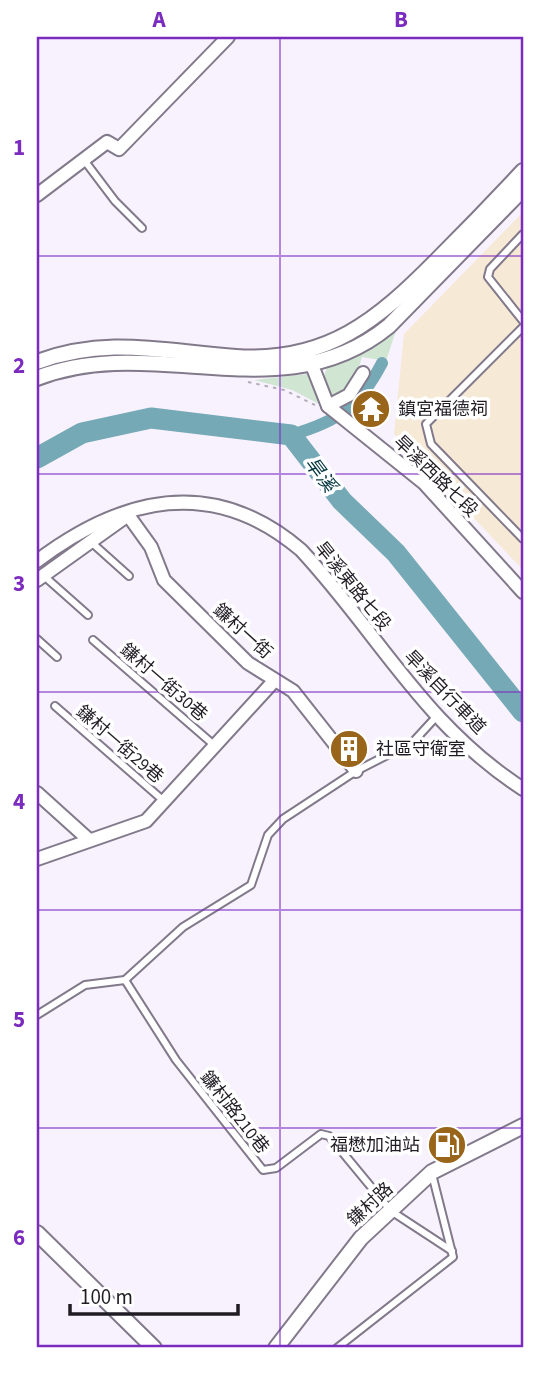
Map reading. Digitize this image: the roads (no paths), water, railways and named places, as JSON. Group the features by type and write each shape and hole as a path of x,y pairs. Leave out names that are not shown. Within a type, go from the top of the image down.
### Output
{"street":[{"path":"37,195 107,142 120,149 228,37"},
{"path":"37,362 67,352 107,345 147,346 234,357 309,358 347,336 389,306 523,171"},
{"path":"37,378 91,364 134,361 252,370 346,353 381,333 523,190"},
{"name":"旱溪西路七段","path":"309,358 336,412 424,483 523,592"},
{"path":"336,412 363,373"},
{"name":"旱溪東路七段","path":"37,561 71,536 96,522 132,509 178,503 242,513 285,536 301,550 436,717 490,767 523,789"},
{"name":"鐮村一街","path":"37,859 146,821 166,803 274,681 248,663 164,580 151,547 128,516 40,578"},
{"path":"274,681 293,691 356,771"},
{"path":"37,793 88,839"},
{"name":"鎌村路","path":"276,1348 361,1238 432,1172 523,1126"},
{"path":"37,1233 154,1348"}],"lane":[{"path":"83,160 115,201 142,228"},
{"path":"523,234 490,269 488,278 523,321"},
{"path":"523,327 426,424 431,444 523,539"},
{"path":"90,541 129,576"},
{"path":"40,578 88,615"},
{"path":"37,639 57,657"},
{"name":"鎌村一街30巷","path":"93,640 216,747"},
{"name":"鎌村一街29巷","path":"55,706 166,803"},
{"path":"37,1015 85,985 125,980 183,927 251,885 268,835 283,819 356,771 413,742 436,717"},
{"name":"鐮村路210巷","path":"125,980 176,1060 263,1170 276,1168 321,1134 329,1136 391,1211 452,1251"},
{"path":"337,1348 453,1256 432,1172"}],"waterway":[{"path":"291,435 322,424 346,410 365,391 382,363"},
{"name":"旱溪","path":"37,458 82,433 151,418 291,435 342,501 396,553 523,712"}],"place":[{"name":"鎮宮福德祠","path":"371,409"},
{"name":"社區守衛室","path":"349,749"},
{"name":"福懋加油站","path":"447,1145"}]}
